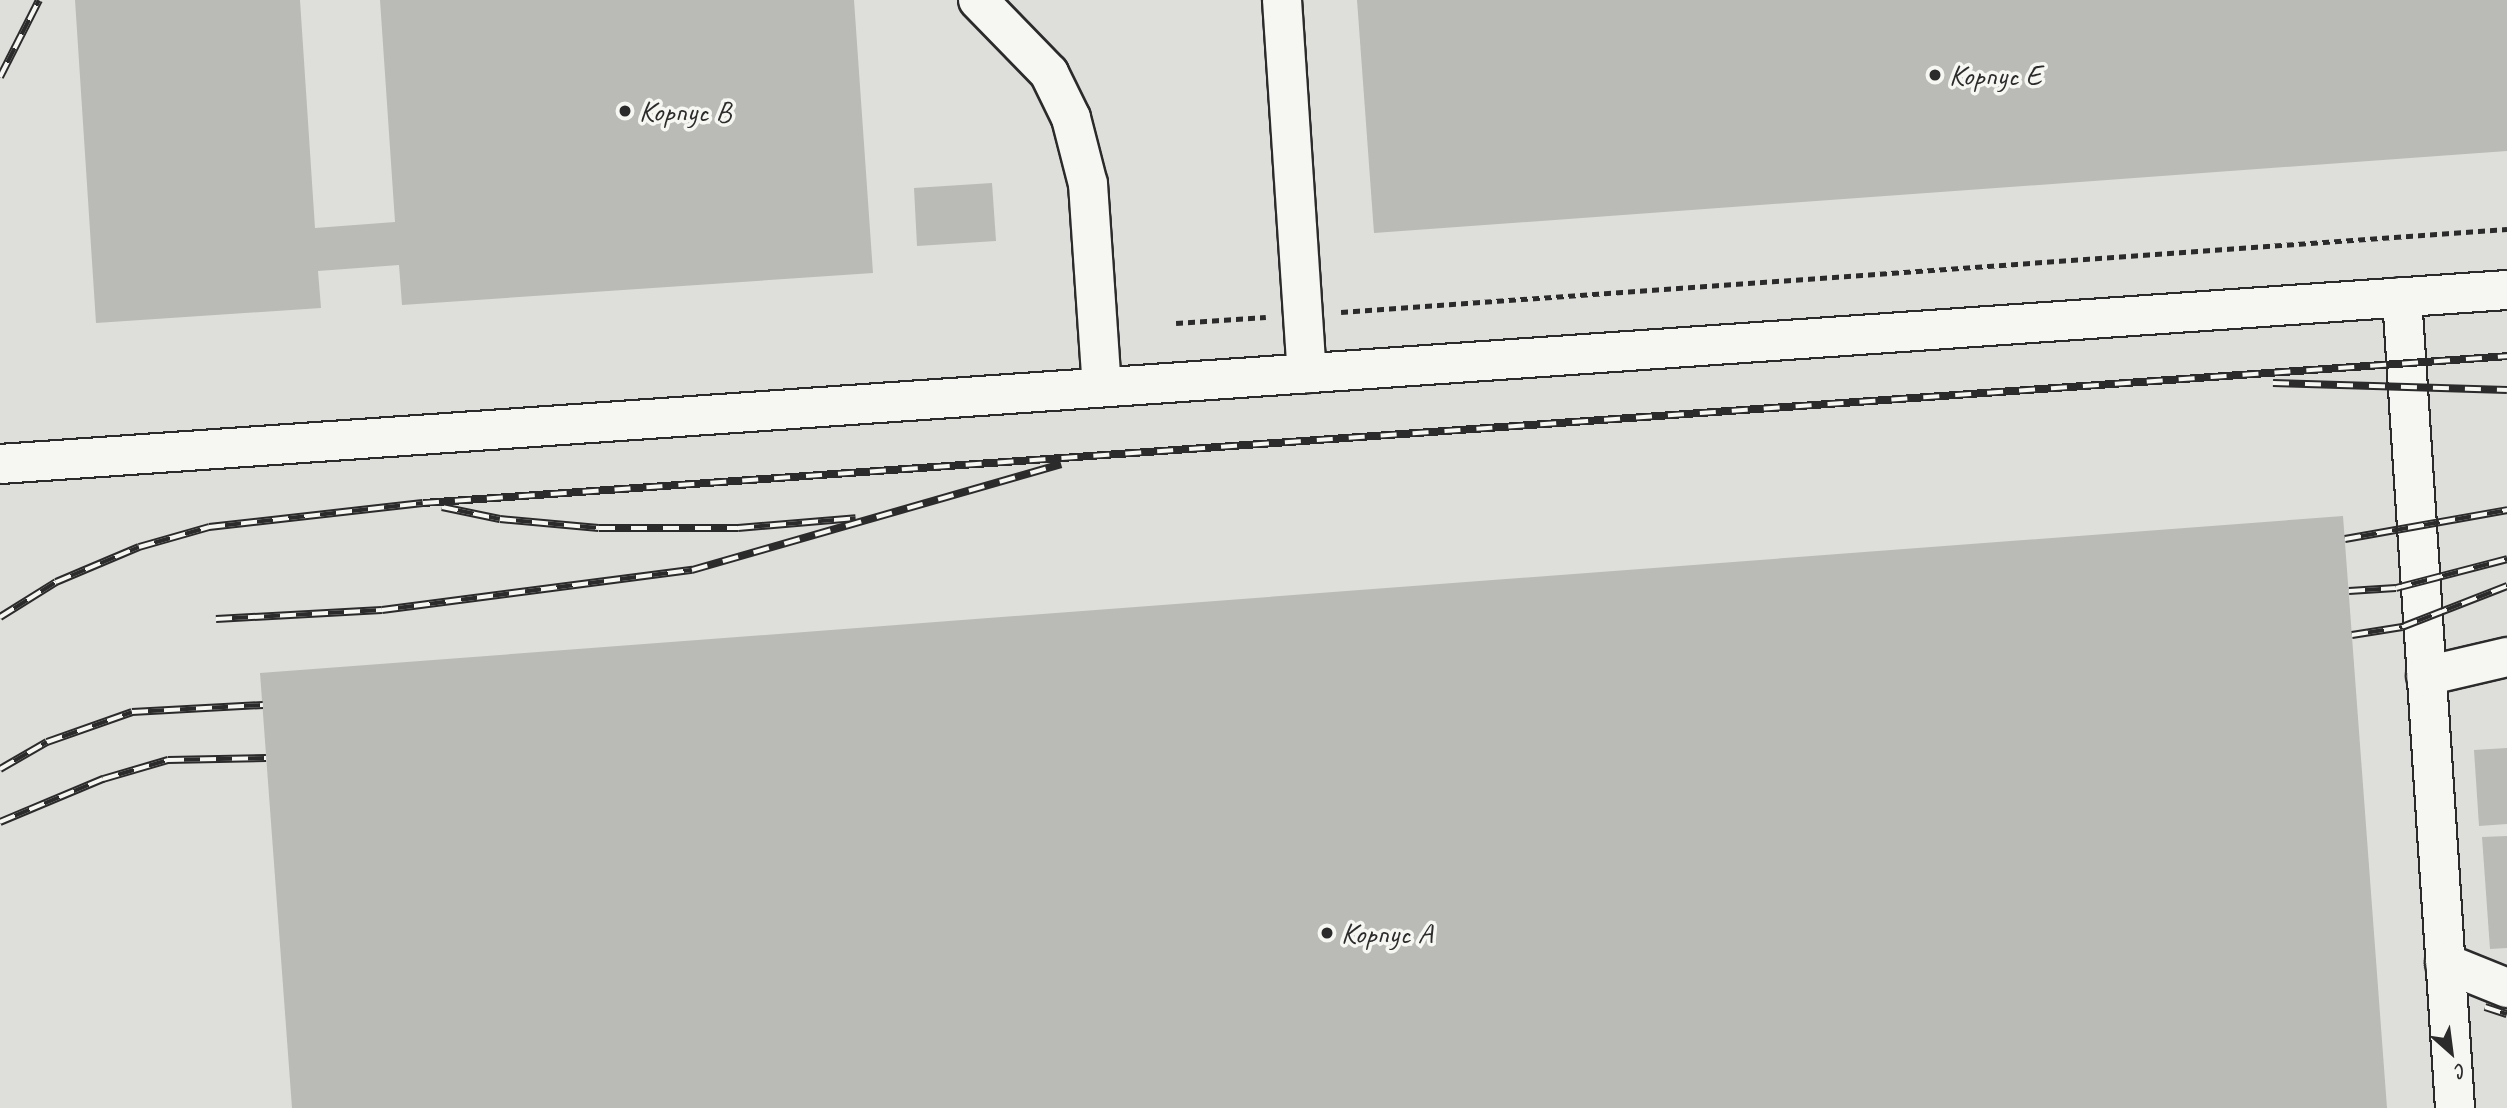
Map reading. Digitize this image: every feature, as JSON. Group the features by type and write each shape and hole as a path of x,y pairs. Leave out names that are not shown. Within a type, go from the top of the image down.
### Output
{"lane":[{"path":"978,0 1049,74 1071,118 1088,184 1102,387"},
{"path":"1282,0 1307,373"},
{"path":"0,464 2507,290"},
{"path":"2402,297 2455,1108"},
{"path":"2426,676 2507,657"},
{"path":"2445,963 2507,988"}],"path":[{"path":"1176,323 2507,229"}],"shaded area":[{"path":"0,0 2507,0 2507,1108 0,1108"}],"building":[{"name":"Корпус В","path":"75,0 300,0 315,228 395,222 380,0 854,0 873,273 402,305 399,265 318,271 321,308 96,323"},
{"name":"Корпус Е","path":"1357,0 2507,0 2507,151 1374,233"},
{"path":"992,183 996,241 917,246 914,188"},
{"name":"Корпус А","path":"2343,516 2387,1108 292,1108 260,673"},
{"path":"2507,748 2507,824 2479,826 2474,750"},
{"path":"2507,836 2507,948 2490,949 2482,837"}],"railway":[{"path":"0,77 39,0"},
{"path":"0,617 56,582 139,547 209,527 423,503 2507,356"},
{"path":"2273,383 2507,390"},
{"path":"216,619 382,610 692,570 1061,464"},
{"path":"442,507 500,519 599,528 738,528 856,518"},
{"path":"2345,539 2507,510"},
{"path":"2349,591 2396,588 2507,559"},
{"path":"2352,635 2402,627 2507,586"},
{"path":"0,769 47,742 132,712 263,705"},
{"path":"0,822 103,779 168,760 266,758"},
{"path":"2485,1007 2507,1014"}],"place":[{"name":"Корпус Е","path":"1935,75"},
{"name":"Корпус В","path":"625,111"},
{"name":"Корпус А","path":"1327,933"}]}
